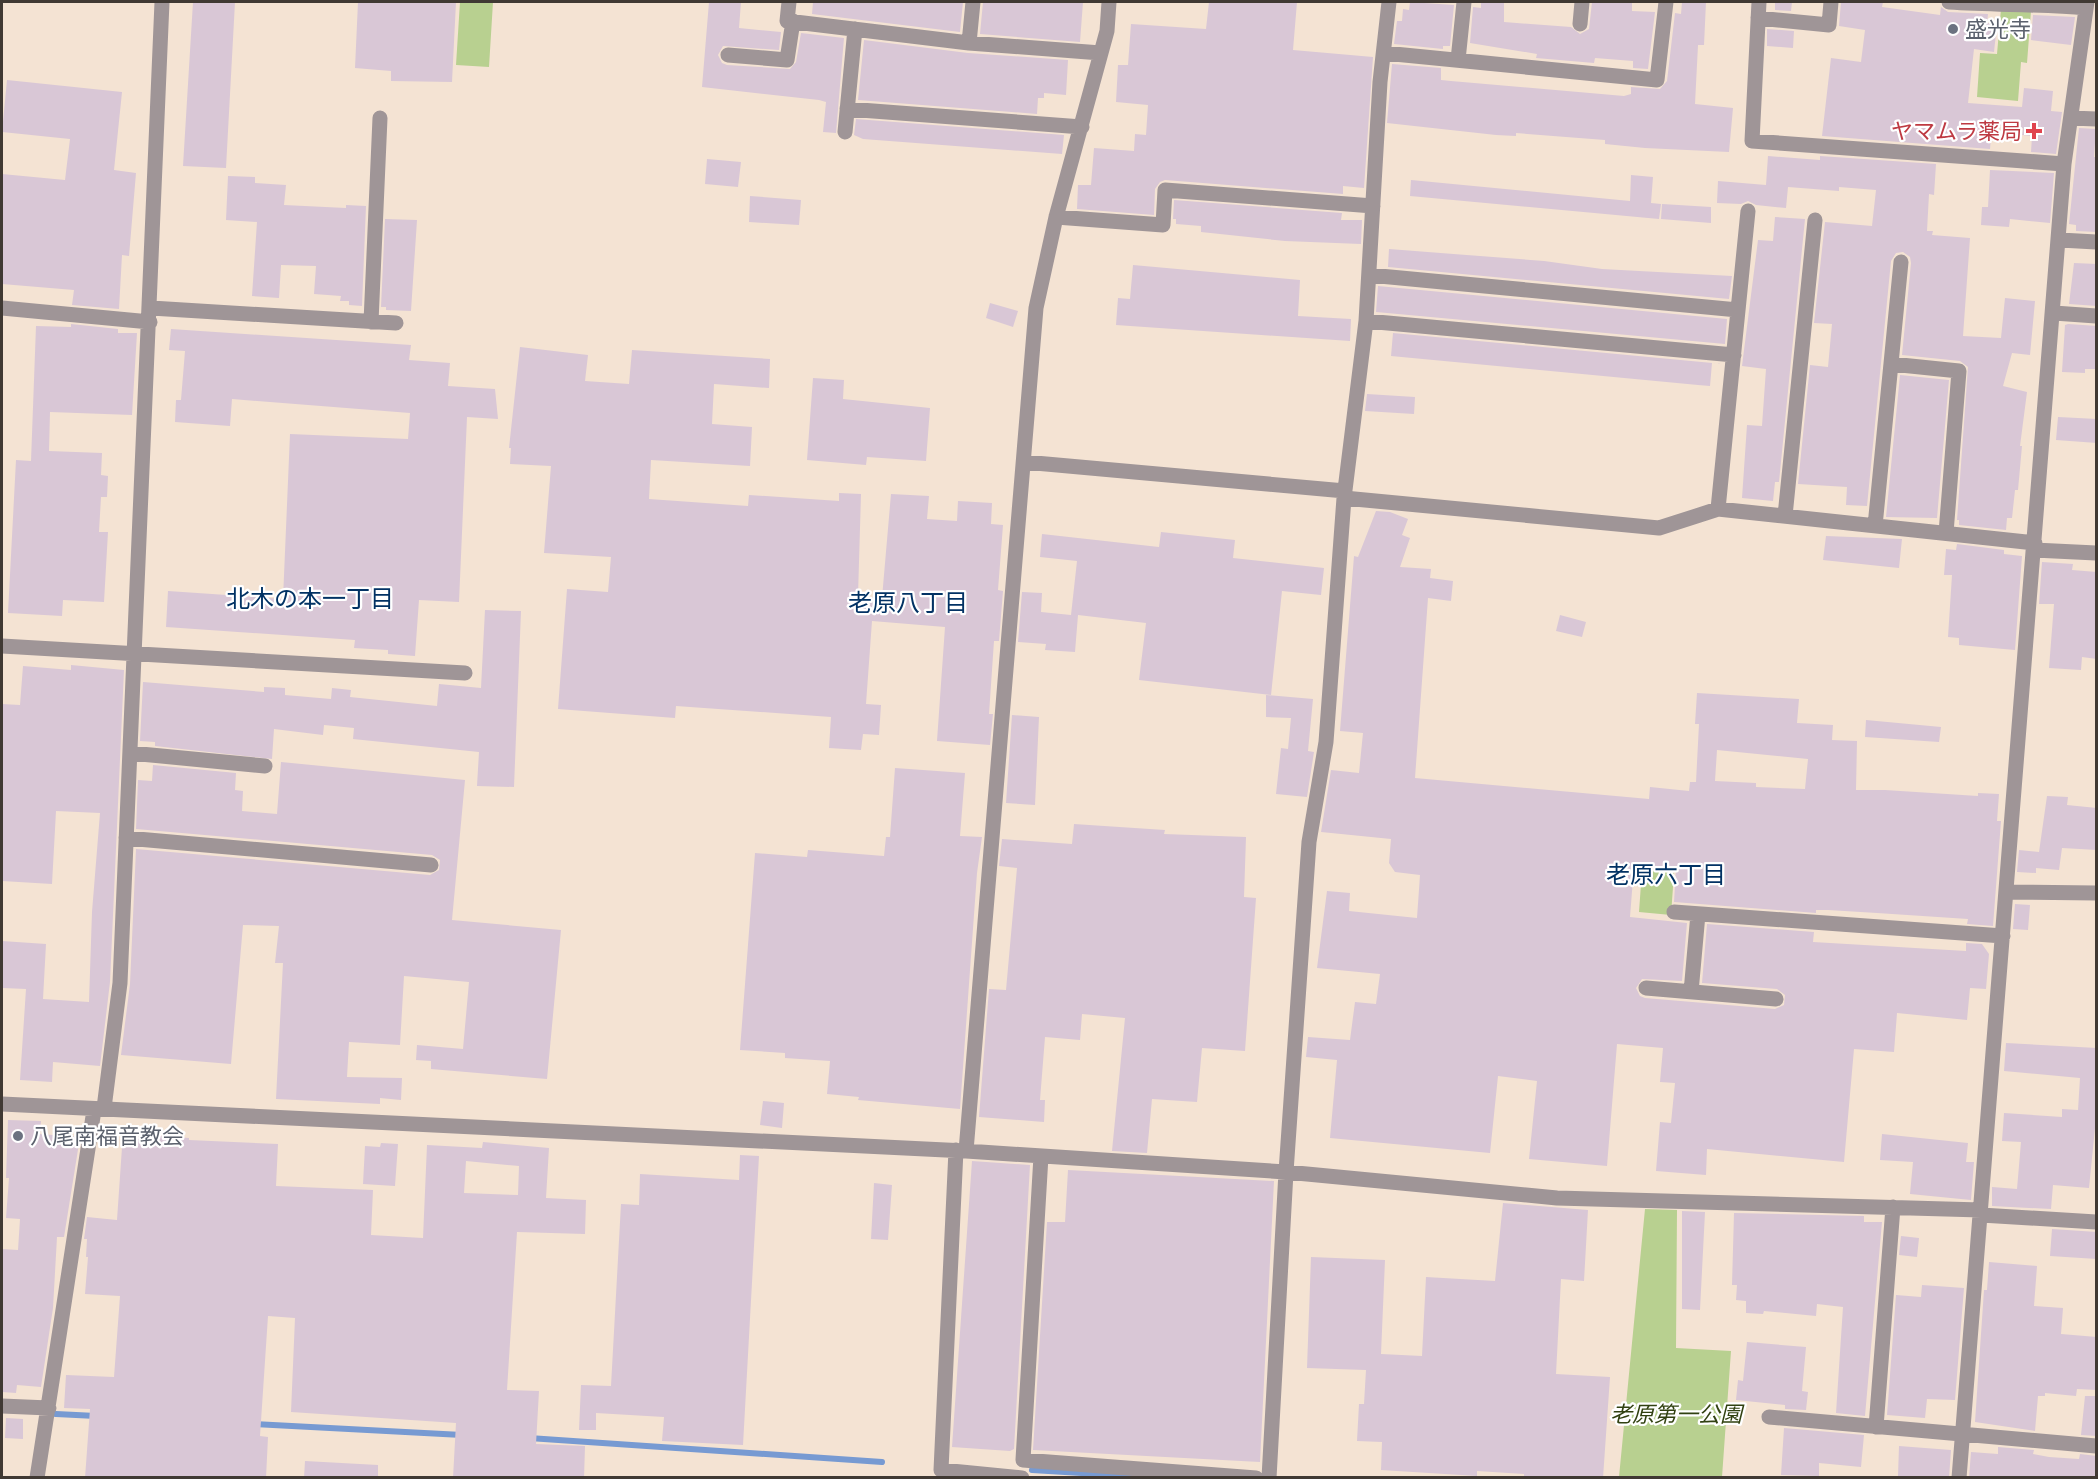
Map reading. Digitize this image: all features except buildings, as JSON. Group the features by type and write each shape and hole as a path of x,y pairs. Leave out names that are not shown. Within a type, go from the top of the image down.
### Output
{"street":[{"path":"37,1478 120,983 151,315 162,2"},
{"path":"789,2 788,21 969,43 1101,54"},
{"path":"969,43 974,2"},
{"path":"1022,1478 941,1470 961,1150 1036,308 1056,217 1101,54 1109,2"},
{"path":"1269,1478 1286,1172 1310,843 1326,742 1345,494 1366,321 1372,206 1389,2"},
{"path":"1458,60 1464,2"},
{"path":"1580,24 1582,2"},
{"path":"1384,52 1657,80 1666,2"},
{"path":"1759,2 1752,141 2064,164"},
{"path":"1758,18 1829,24 1832,2"},
{"path":"1949,2 2019,6 2034,3 2086,5 2064,164 2060,240 1959,1478"},
{"path":"728,56 787,60 793,21"},
{"path":"845,132 855,29"},
{"path":"847,109 1082,127"},
{"path":"371,322 380,118"},
{"path":"2071,118 2097,119"},
{"path":"1056,217 1163,225 1165,190 1372,206"},
{"path":"1718,509 1748,211"},
{"path":"1785,516 1815,220"},
{"path":"2060,240 2097,242"},
{"path":"1875,526 1901,262"},
{"path":"1369,274 1738,310"},
{"path":"2,308 396,323"},
{"path":"2054,313 2097,316"},
{"path":"1366,321 1734,355"},
{"path":"1891,364 1959,371 1946,533"},
{"path":"1024,462 1659,528 1718,509 1946,533 2097,553"},
{"path":"2,646 465,673"},
{"path":"130,753 265,766"},
{"path":"126,838 431,865"},
{"path":"2007,892 2097,893"},
{"path":"1674,912 2003,936"},
{"path":"1691,992 1698,914"},
{"path":"1646,988 1776,999"},
{"path":"2,1104 961,1150 1286,1172 1557,1198 1893,1208 2097,1222"},
{"path":"1041,1156 1023,1460 1256,1478"},
{"path":"1876,1427 1893,1208"},
{"path":"2,1406 49,1408"},
{"path":"1769,1417 2097,1446"}],"green space":[{"path":"460,2 493,2 489,67 456,65"},
{"path":"2001,9 2031,11 2027,63 2021,62 2018,101 1977,97 1980,53 1997,54"},
{"path":"1642,870 1674,873 1671,915 1639,912"},
{"name":"老原第一公園","path":"1645,1209 1677,1210 1676,1348 1731,1351 1722,1477 1619,1477"}],"waterway":[{"path":"56,1414 96,1416"},
{"path":"253,1424 462,1435"},
{"path":"529,1438 882,1462"},
{"path":"1032,1470 1131,1476"}],"place":[{"name":"盛光寺","path":"1953,29"},
{"name":"ヤマムラ薬局","path":"2034,131"},
{"name":"八尾南福音教会","path":"18,1136"}],"district":[{"name":"北木の本一丁目","path":"310,599"},
{"name":"老原八丁目","path":"908,603"},
{"name":"老原六丁目","path":"1666,875"}]}
